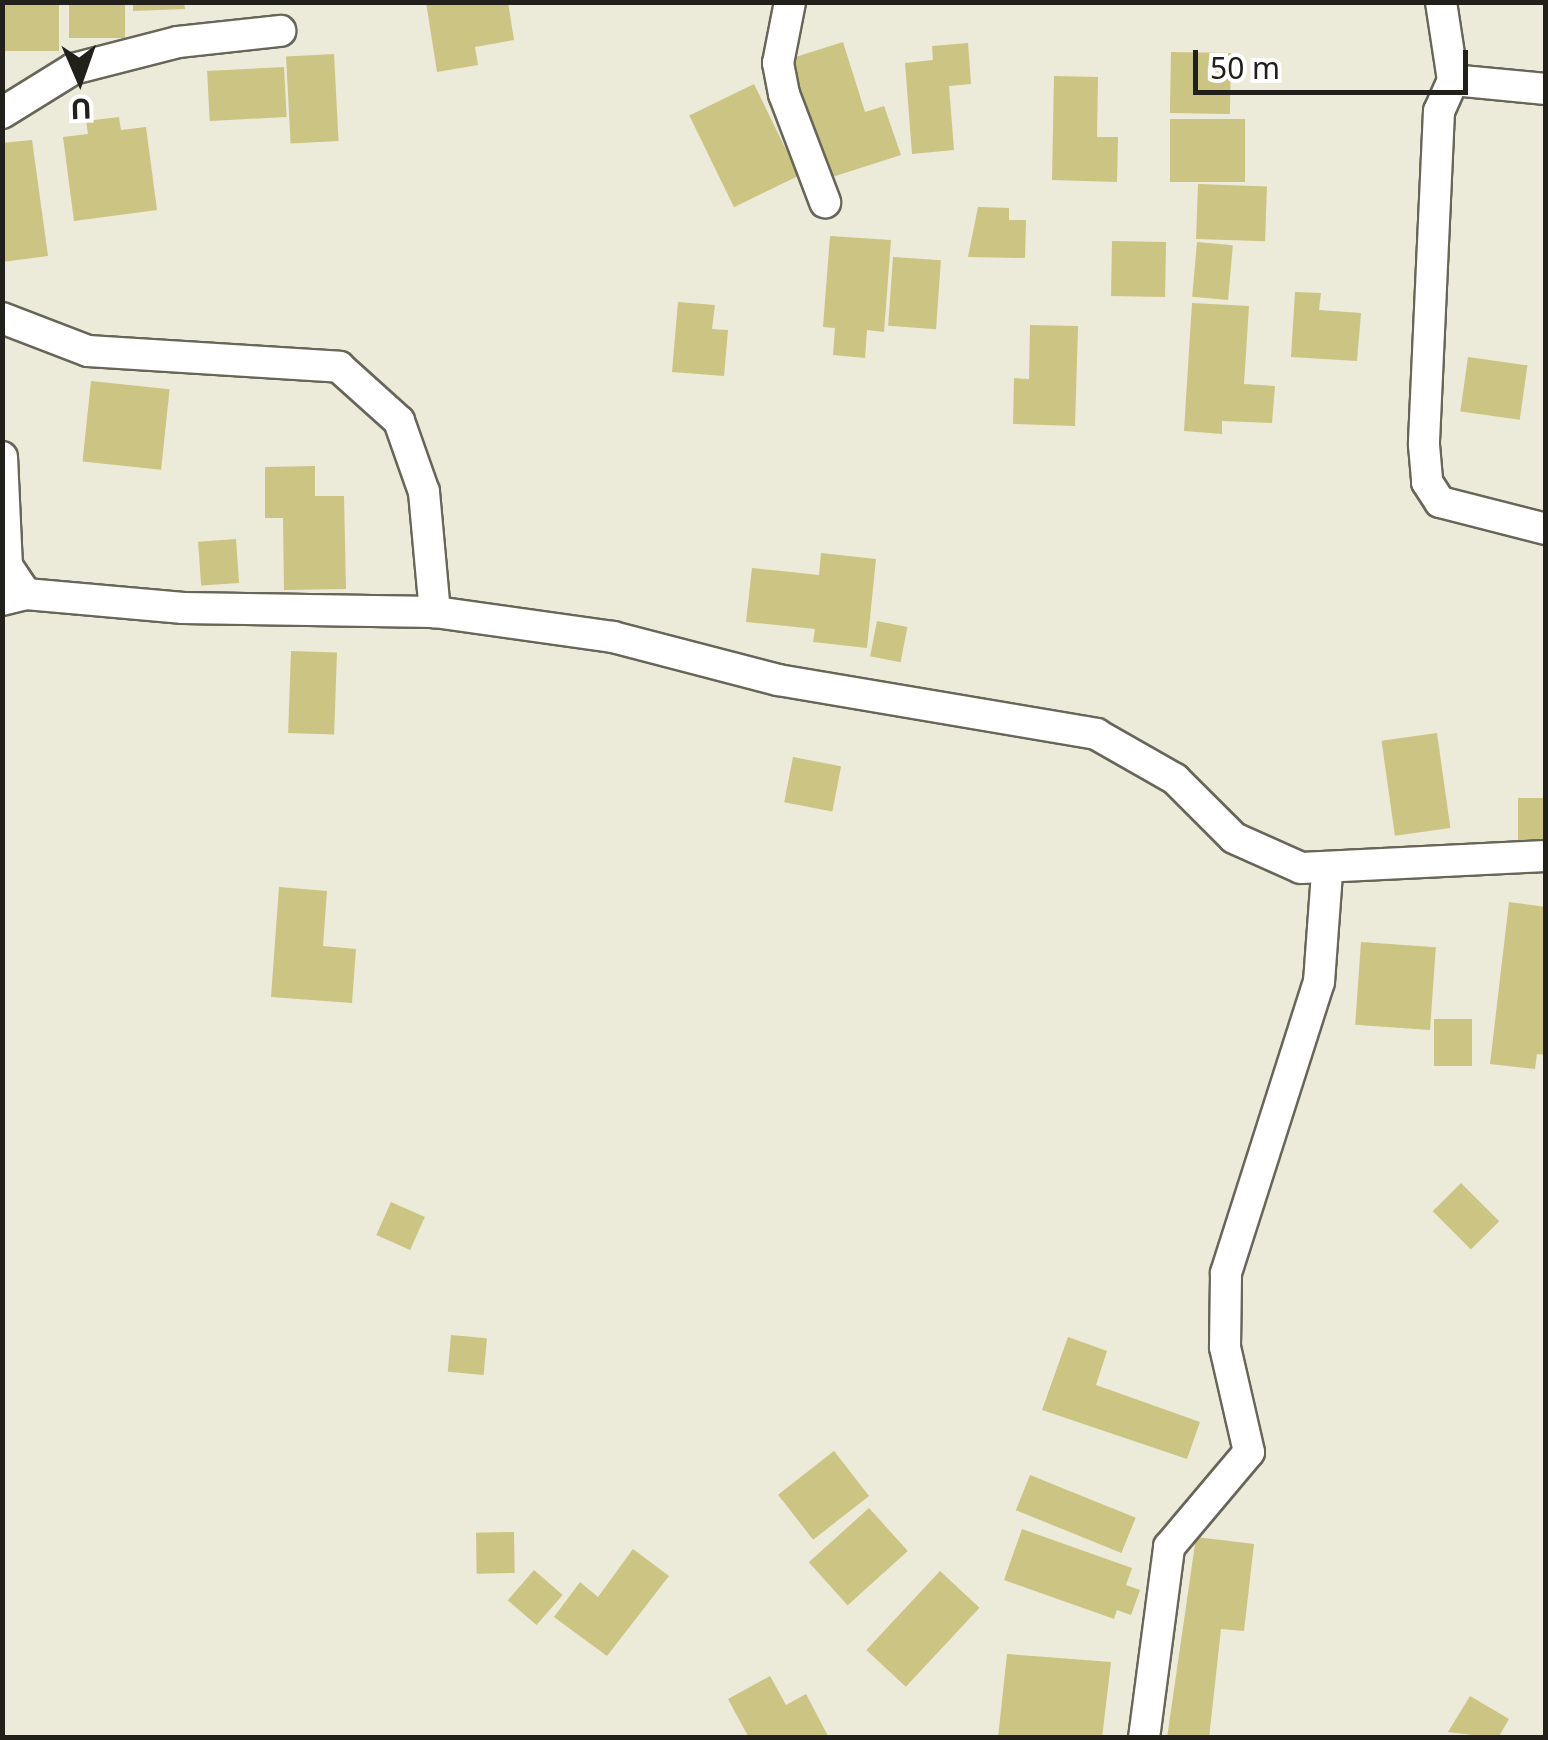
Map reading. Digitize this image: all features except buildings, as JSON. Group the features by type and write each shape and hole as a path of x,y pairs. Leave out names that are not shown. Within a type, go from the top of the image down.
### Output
{"street":[{"path":"790,2 778,63 784,94 826,202"},
{"path":"1441,2 1453,80 1439,111 1429,200 1428,482 1440,502 1467,514 1546,530"},
{"path":"2,113 73,69 178,42 280,31"},
{"path":"1453,80 1546,90"},
{"path":"2,318 88,351 339,366 399,421 424,492 435,612"},
{"path":"2,457 7,566 14,597 184,608 435,612 612,637 778,680 1061,723 1150,761 1254,850 1327,872 1546,856"},
{"path":"1144,1738 1170,1547 1249,1452 1225,1347 1226,1273 1320,982 1327,872"}]}
